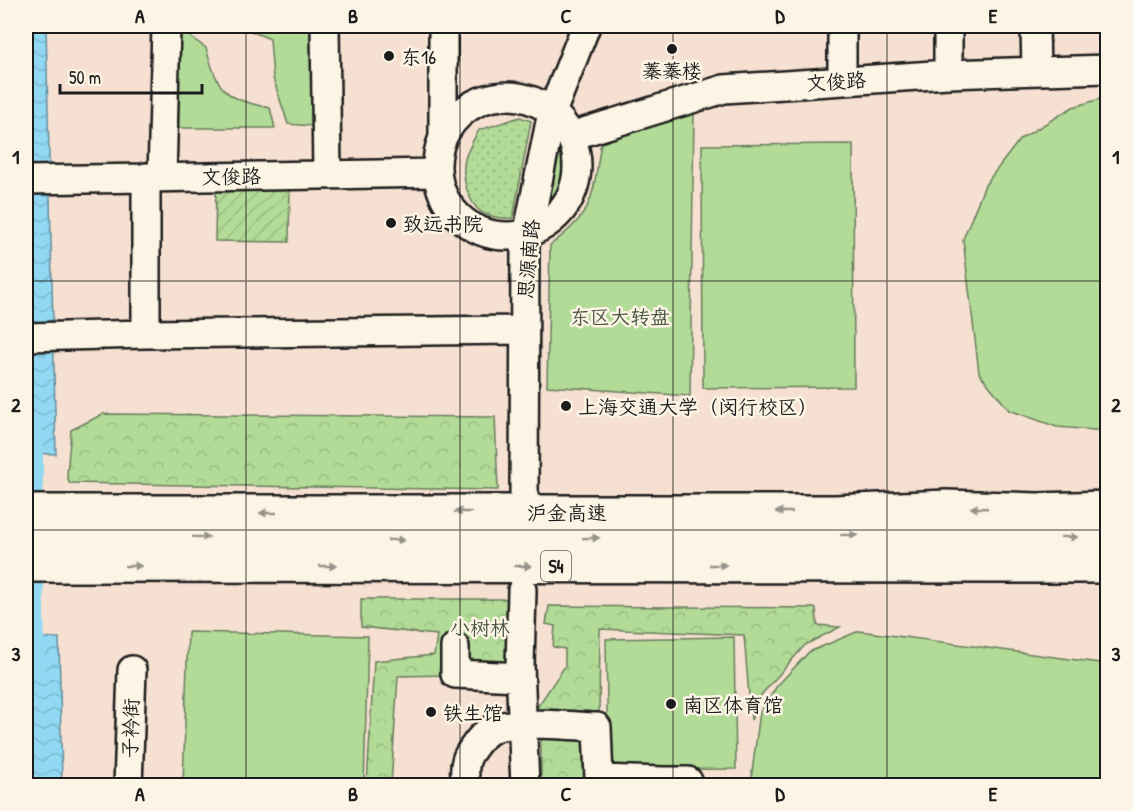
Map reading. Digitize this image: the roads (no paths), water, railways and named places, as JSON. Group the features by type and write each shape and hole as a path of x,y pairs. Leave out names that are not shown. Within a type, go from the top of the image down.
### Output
{"highway":[{"name":"沪金高速","path":"1036,537 1107,508"},
{"name":"沪金高速","path":"26,512 76,538"},
{"name":"沪金高速","path":"26,537 443,541 821,534 1107,538"},
{"name":"沪金高速","path":"1036,537 1107,566"},
{"name":"沪金高速","path":"26,565 76,538"}],"lane":[{"path":"146,334 154,177 166,26"},
{"path":"325,26 327,174"},
{"path":"443,26 443,137 438,155 437,173 442,193 453,211 468,225 486,233 506,236 527,233 545,225 560,212 571,195 576,176 576,156 571,136 552,112 533,100 513,96 491,97 471,105 455,119 443,137"},
{"name":"思源南路","path":"524,502 523,330 527,233 552,112 586,26"},
{"path":"842,26 842,81"},
{"path":"948,26 948,74"},
{"path":"1035,26 1036,71"},
{"name":"文俊路","path":"571,136 724,89 948,74 1107,69"},
{"name":"文俊路","path":"26,180 437,173"},
{"path":"26,338 146,334 523,330"},
{"path":"522,590 520,677 525,786"},
{"path":"456,647 455,674 520,677"},
{"name":"子衿街","path":"128,786 132,670"},
{"path":"468,786 465,781 466,759 479,740 494,728 522,725 597,727 599,779 672,784"}],"water":[{"path":"26,26 46,26 56,454 26,453"},
{"path":"59,638 62,785 26,785 26,639"}],"waterway":[{"path":"33,428 33,522"},
{"path":"33,554 35,666"}],"place":[{"name":"蓁蓁楼","path":"672,49"},
{"name":"东16","path":"389,56"},
{"name":"致远书院","path":"391,223"},
{"name":"上海交通大学（闵行校区）","path":"566,406"},
{"name":"南区体育馆","path":"671,704"},
{"name":"铁生馆","path":"431,712"}],"park label":[{"name":"东区大转盘","path":"620,316"},
{"name":"小树林","path":"480,627"}]}
